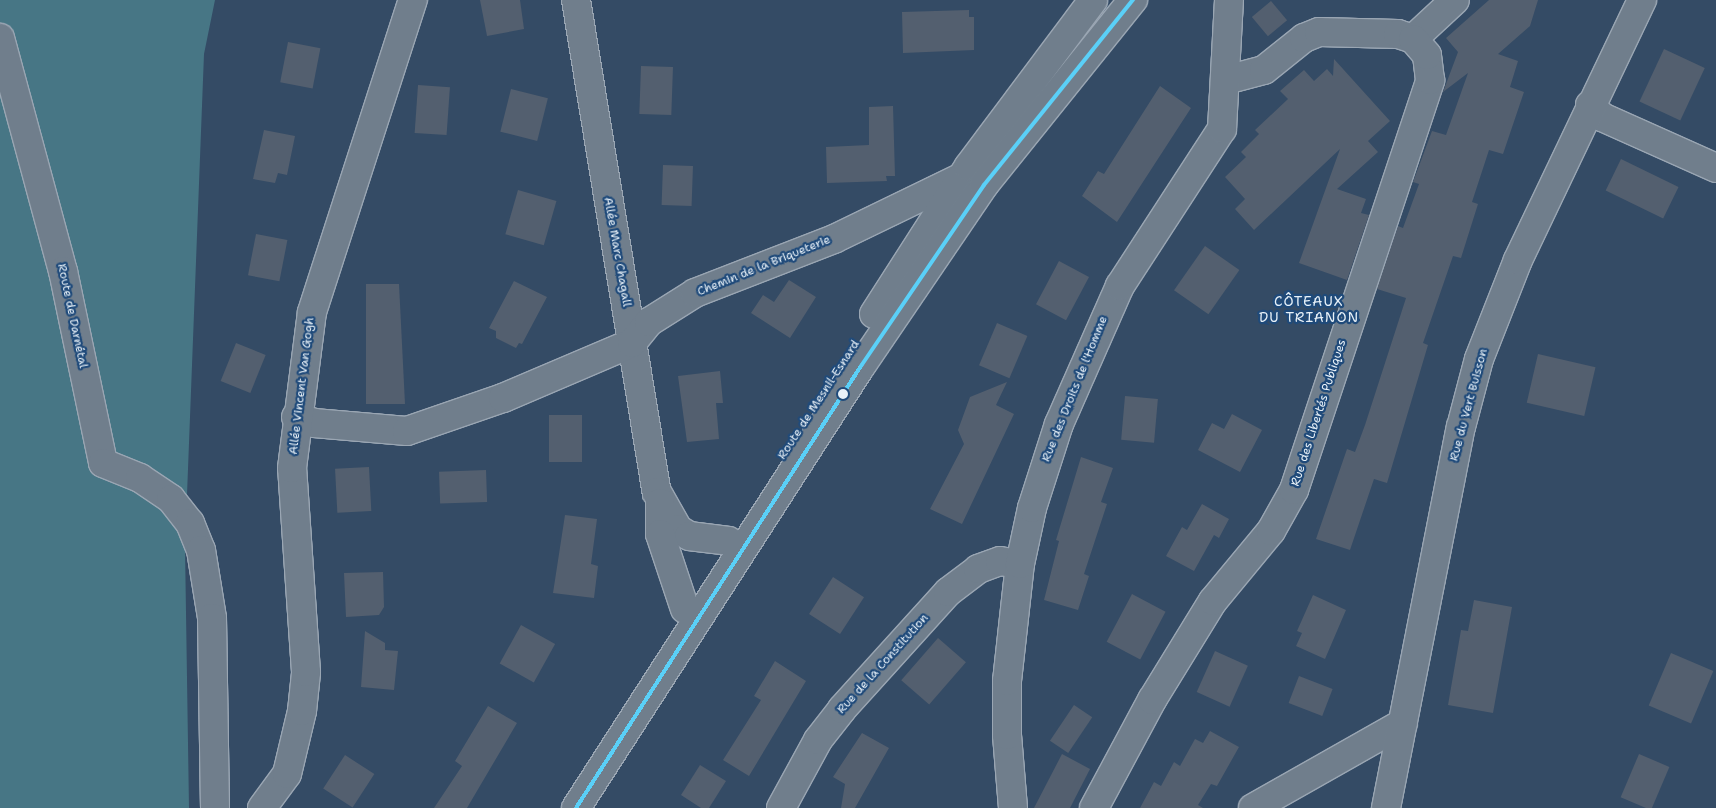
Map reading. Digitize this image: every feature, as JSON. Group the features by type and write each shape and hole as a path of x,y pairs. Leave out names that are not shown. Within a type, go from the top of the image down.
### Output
{"street":[{"name":"Allée Vincent Van Gogh","path":"262,808 287,774 296,742 306,672 292,468 296,417 312,312 413,0"},
{"name":"Allée Marc Chagall","path":"576,0 660,503"},
{"name":"Route de Mesnil-Esnard","path":"557,808 962,177 1093,0"},
{"name":"Route de Mesnil-Esnard","path":"576,808 848,385 978,194 1133,0"},
{"name":"Rue des Droits de l'Homme","path":"1013,808 1006,735 1007,681 1020,564 1046,460 1099,329 1146,244 1217,139 1225,116 1229,0"},
{"path":"1226,80 1264,70 1304,38 1319,32 1398,34 1413,38 1455,0"},
{"name":"Rue du Vert Buisson","path":"1386,808 1461,427 1479,359 1518,260 1590,104 1642,0"},
{"name":"Route de Darnétal","path":"0,38 63,271 103,463 140,478 171,499 190,523 201,550 212,618 215,808"},
{"name":"Rue des Libertés Publiques","path":"1094,808 1152,700 1214,601 1271,531 1294,490 1430,80 1427,55 1413,38"},
{"path":"1590,104 1602,117 1716,168"},
{"name":"Chemin de la Briqueterie","path":"296,417 314,423 407,431 503,398 632,343 649,322 695,293 834,239 962,177"},
{"path":"660,503 678,529 689,536 729,541"},
{"path":"660,503 660,534 685,609"},
{"name":"Rue de la Constitution","path":"781,808 818,740 842,709 948,592 978,569 1000,561 1020,564"},
{"path":"1253,808 1403,723"}],"shaded area":[{"path":"0,0 215,0 204,54 185,547 189,808 0,808"}],"building":[{"path":"480,0 520,0 524,29 487,36"},
{"path":"1489,0 1538,0 1530,26 1498,54 1518,61 1510,87 1524,92 1503,154 1489,150 1472,202 1478,204 1461,258 1453,256 1423,343 1428,345 1387,483 1374,479 1350,550 1316,539 1347,449 1355,452 1406,298 1377,289 1398,226 1403,228 1419,184 1413,182 1432,131 1446,135 1468,73 1443,92 1458,52 1446,38"},
{"path":"1271,1 1287,20 1268,36 1252,17"},
{"path":"969,10 969,17 974,17 974,50 903,53 902,12"},
{"path":"288,42 320,48 313,89 280,82"},
{"path":"1664,49 1705,68 1680,121 1639,102"},
{"path":"1334,59 1390,121 1368,141 1378,152 1337,189 1366,199 1361,213 1369,215 1347,280 1299,263 1340,149 1254,230 1235,209 1245,199 1225,177 1246,157 1241,152 1259,134 1255,130 1288,99 1280,91 1304,70 1314,81 1327,69 1333,76"},
{"path":"641,66 673,67 671,115 639,114"},
{"path":"418,85 450,87 447,135 415,133"},
{"path":"1160,86 1191,108 1117,222 1082,196 1098,171 1104,174"},
{"path":"511,89 548,98 537,141 500,132"},
{"path":"893,106 895,176 886,176 887,181 827,183 826,147 869,145 869,107"},
{"path":"264,130 295,136 287,175 278,173 275,183 253,179"},
{"path":"1621,159 1679,187 1663,219 1606,190"},
{"path":"663,165 693,166 692,206 662,205"},
{"path":"518,190 556,201 544,245 505,234"},
{"path":"256,234 287,240 279,281 248,275"},
{"path":"1205,246 1239,270 1208,314 1174,290"},
{"path":"1059,261 1089,277 1066,320 1036,304"},
{"path":"789,280 816,297 790,338 751,313 763,295 774,302"},
{"path":"514,281 547,297 522,344 519,343 516,348 496,338 496,331 489,328"},
{"path":"366,284 399,284 405,404 366,404"},
{"path":"997,323 1027,336 1009,378 979,365"},
{"path":"236,343 266,355 250,393 221,381"},
{"path":"1538,354 1595,367 1584,416 1527,403"},
{"path":"720,371 723,403 716,403 719,439 687,442 678,376"},
{"path":"1007,382 996,405 1014,414 962,524 930,509 964,444 958,430 970,397"},
{"path":"1125,396 1158,399 1154,443 1121,440"},
{"path":"1232,414 1262,430 1240,472 1198,450 1212,423 1224,429"},
{"path":"549,415 582,415 582,462 549,462"},
{"path":"1081,457 1113,468 1101,502 1107,504 1084,574 1089,576 1078,610 1044,600 1059,541 1056,540"},
{"path":"369,467 371,511 337,513 335,469"},
{"path":"486,470 487,502 440,504 439,472"},
{"path":"1202,504 1229,519 1219,538 1214,535 1194,571 1166,556 1182,527 1187,530"},
{"path":"565,515 597,519 591,564 598,566 594,598 553,593"},
{"path":"383,572 384,607 379,615 346,617 344,573"},
{"path":"833,577 864,597 840,634 809,614"},
{"path":"1132,594 1166,612 1140,660 1107,642"},
{"path":"1313,595 1346,610 1325,659 1296,646 1302,633 1297,631"},
{"path":"1474,600 1512,607 1493,713 1448,705 1461,630 1468,631"},
{"path":"521,625 555,644 534,682 500,663"},
{"path":"365,631 385,643 385,650 398,651 394,690 361,687"},
{"path":"938,638 966,662 929,705 901,680"},
{"path":"1215,651 1248,666 1230,707 1197,692"},
{"path":"1671,653 1713,671 1691,723 1649,705"},
{"path":"775,661 806,681 749,776 723,760 761,700 754,696"},
{"path":"1299,676 1333,689 1322,716 1289,703"},
{"path":"1074,705 1092,717 1068,753 1050,741"},
{"path":"488,706 517,723 467,808 434,808 462,766 455,761"},
{"path":"1210,731 1239,747 1217,786 1211,784 1198,805 1203,808 1140,808 1154,782 1161,786 1174,762 1180,766 1195,739 1203,743"},
{"path":"862,733 889,748 855,808 841,808 845,784 833,777"},
{"path":"1062,754 1090,769 1070,808 1034,808"},
{"path":"1639,754 1669,767 1652,808 1646,808 1621,797"},
{"path":"345,755 374,774 353,808 323,789"},
{"path":"700,765 726,781 709,808 701,808 681,795"}],"transit line":[{"path":"576,808 861,366 984,185 1133,0"}],"district":[{"name":"CÔTEAUX DU TRIANON","path":"1309,310"}]}
